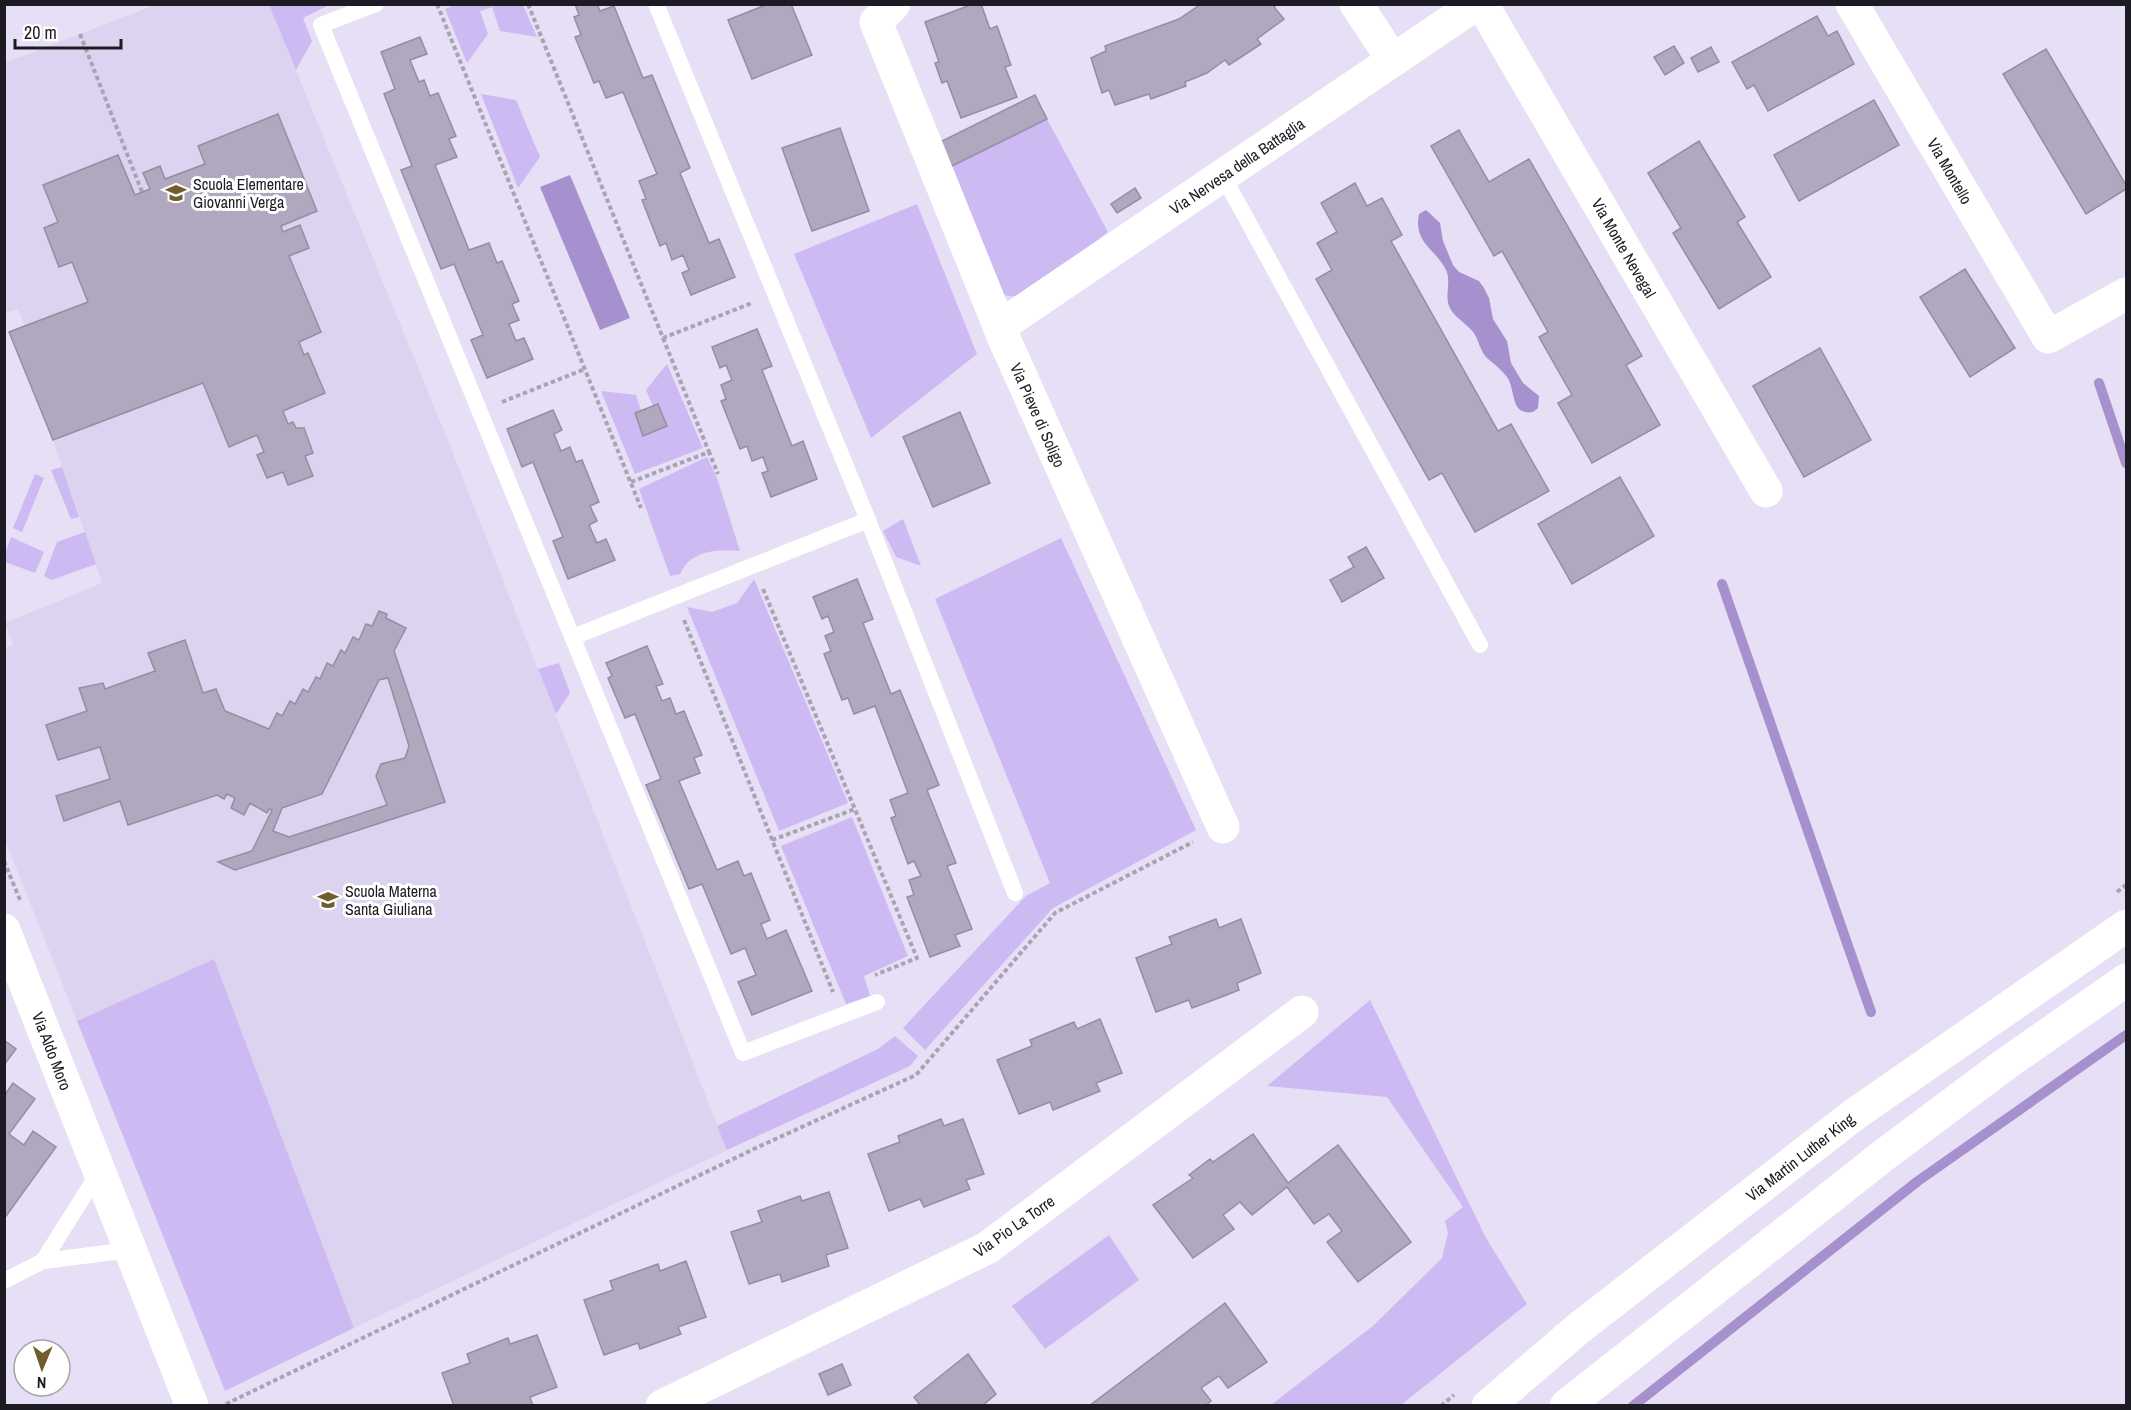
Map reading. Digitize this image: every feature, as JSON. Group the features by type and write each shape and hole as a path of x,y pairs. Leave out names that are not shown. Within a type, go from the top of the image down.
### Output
{"street":[{"name":"Via Pieve di Soligo","path":"894,4 876,22 999,327 1223,827"},
{"path":"1356,4 1393,60"},
{"name":"Via Nervesa della Battaglia","path":"999,327 1476,4"},
{"name":"Via Monte Nevegal","path":"1482,4 1766,491"},
{"name":"Via Montello","path":"1852,4 2048,337 2127,294"},
{"name":"Via Martin Luther King","path":"1488,1406 1579,1328 1855,1114 2127,926"},
{"name":"Via Aldo Moro","path":"4,930 192,1406"},
{"path":"1566,1406 1884,1155 2007,1063 2127,980"},
{"name":"Via Pio La Torre","path":"662,1406 987,1248 1302,1011"}],"lane":[{"path":"376,4 321,26 743,1053 877,1002"},
{"path":"656,4 868,520 1015,893"},
{"path":"1223,176 1480,645"},
{"path":"573,637 868,520"},
{"path":"43,1261 99,1173"},
{"path":"4,1281 43,1261 130,1250"}],"path":[{"path":"437,4 641,508"},
{"path":"528,4 718,474"},
{"path":"80,34 142,192"},
{"path":"663,338 775,294"},
{"path":"478,412 585,369"},
{"path":"631,482 709,452"},
{"path":"753,566 917,958 868,978 877,1002"},
{"path":"675,597 843,1016"},
{"path":"772,840 855,809"},
{"path":"223,1406 758,1147 916,1075 1055,913 1223,827"}],"shaded area":[{"path":"457,4 523,5 537,37 500,31 492,7 480,11 488,34 467,63 445,9"},
{"name":"Scuola Materna Santa Giuliana","path":"155,5 269,5 447,438 727,1150 354,1328 214,959 77,1021 5,840 4,649 13,644 5,623 102,583 53,440 9,332 25,327 18,309 5,313 5,63"},
{"path":"269,5 329,5 303,18 312,41 296,70"},
{"path":"481,94 516,100 540,157 518,188"},
{"path":"1047,119 1108,232 1034,287 1014,296 1007,296 997,290 947,168"},
{"path":"570,175 630,318 600,330 540,187"},
{"path":"917,204 977,354 871,438 794,254"},
{"path":"1426,210 1440,223 1443,241 1453,265 1459,272 1479,281 1484,288 1489,298 1493,319 1507,341 1511,363 1523,383 1539,396 1538,408 1533,412 1520,410 1507,377 1487,358 1474,333 1451,310 1446,270 1426,245 1419,232 1419,214"},
{"path":"667,364 703,448 635,474 601,391 636,395 641,410 635,413 643,435 667,427 658,404 653,406 646,390"},
{"path":"707,457 717,478 740,551 720,550 699,555 688,562 680,574 670,576 639,489"},
{"path":"62,467 79,517 71,519 51,470"},
{"path":"35,474 44,478 22,532 13,528"},
{"path":"903,519 921,566 896,557 883,531"},
{"path":"85,532 96,564 52,580 44,576 57,542"},
{"path":"11,537 44,552 35,573 5,562 5,554"},
{"path":"1061,538 1196,830 1053,908 925,1050 903,1028 1026,896 1050,883 935,599"},
{"path":"754,579 848,803 779,831 687,607 712,612 737,603"},
{"path":"559,663 570,693 556,714 538,669"},
{"path":"852,817 908,956 864,976 870,996 846,1004 781,846"},
{"path":"214,959 354,1328 225,1391 77,1021"},
{"path":"1370,1000 1486,1238 1527,1304 1401,1405 1271,1405 1374,1325 1442,1258 1448,1233 1445,1221 1463,1207 1387,1097 1267,1086"},
{"path":"895,1036 918,1056 910,1066 727,1150 717,1126 878,1049"},
{"path":"1109,1235 1139,1280 1045,1349 1012,1306"}],"building":[{"path":"575,4 597,4 600,11 614,6 643,78 652,75 690,168 680,173 709,243 719,239 735,277 691,295 682,273 689,270 683,255 672,260 666,243 660,246 642,200 646,199 639,181 657,174 623,92 606,98 599,81 594,83 575,37 581,35 574,17 579,15"},
{"path":"768,4 791,4 812,55 752,79 728,20"},
{"path":"973,4 981,4 990,29 997,26 1011,65 1005,67 1017,97 961,118 947,81 942,83 935,63 939,62 925,22"},
{"path":"1201,4 1278,4 1274,7 1284,19 1257,39 1261,44 1229,65 1225,60 1207,73 1185,82 1186,86 1151,99 1149,94 1115,105 1109,90 1102,93 1091,58 1106,51 1105,46 1179,19"},
{"path":"1817,16 1828,36 1837,31 1854,64 1768,111 1754,85 1747,89 1732,62"},
{"path":"420,37 427,54 410,60 419,82 424,80 430,96 438,93 456,136 449,139 457,157 435,165 469,250 489,243 497,263 502,261 519,301 512,304 519,320 509,324 516,341 524,338 533,359 487,378 471,340 483,335 454,264 441,269 401,170 412,166 384,94 395,89 381,52"},
{"path":"1674,46 1684,63 1665,75 1654,57"},
{"path":"1711,47 1719,62 1698,72 1691,58"},
{"path":"2046,49 2126,185 2126,189 2086,214 2003,74"},
{"path":"1035,95 1047,119 952,166 940,142"},
{"path":"1874,100 1899,145 1799,201 1774,155"},
{"path":"278,114 317,211 281,226 283,232 300,225 309,248 289,256 321,332 299,342 304,355 308,353 325,393 283,411 288,424 293,422 296,428 304,428 313,453 305,456 313,476 288,485 283,472 267,478 257,455 264,452 257,435 229,447 203,383 53,440 9,332 88,302 72,262 59,267 44,228 58,222 43,185 118,155 135,195 150,189 143,173 160,166 165,179 205,164 198,146"},
{"path":"840,128 869,211 812,231 782,148"},
{"path":"1459,130 1489,182 1529,159 1642,356 1626,365 1660,425 1592,463 1558,403 1572,395 1539,337 1548,332 1502,251 1494,256 1431,146"},
{"path":"1699,141 1745,217 1737,222 1771,277 1719,309 1673,233 1681,228 1648,173"},
{"path":"1355,183 1367,206 1382,198 1402,235 1391,241 1498,431 1511,424 1549,491 1475,532 1442,473 1429,480 1316,279 1332,270 1317,243 1337,232 1321,203"},
{"path":"1135,188 1141,198 1117,213 1111,204"},
{"path":"1965,269 2015,348 1970,377 1920,297"},
{"path":"757,329 772,366 762,370 792,446 803,441 817,479 771,497 762,473 768,471 763,457 752,461 747,446 740,449 721,401 726,399 721,385 732,380 726,365 720,368 712,347"},
{"path":"1820,348 1871,440 1804,477 1753,386"},
{"path":"658,404 667,426 643,436 635,413"},
{"path":"553,410 562,430 554,434 561,451 570,447 576,462 582,460 599,502 590,506 597,521 589,525 597,543 606,539 615,560 568,579 553,541 563,537 533,462 522,467 507,429"},
{"path":"960,412 990,483 933,507 903,437"},
{"path":"1620,477 1654,536 1572,584 1538,524"},
{"path":"1366,547 1384,578 1342,602 1330,580 1354,567 1348,557"},
{"path":"857,579 873,619 863,623 891,694 900,690 939,785 927,790 956,863 947,866 972,929 955,935 960,946 930,957 907,897 914,895 909,880 921,876 914,861 908,864 891,818 896,816 890,800 908,793 875,706 854,714 848,698 842,700 824,654 831,651 825,636 834,632 828,616 822,619 813,597"},
{"path":"379,611 387,614 386,618 406,628 394,651 445,802 235,870 218,862 252,851 272,810 269,809 267,813 250,803 244,815 231,808 235,798 227,794 224,799 217,795 128,825 120,801 64,821 56,796 110,779 100,747 58,760 46,725 87,711 79,688 103,683 105,689 155,671 148,653 185,640 203,693 216,689 225,711 269,729 277,713 282,716 290,701 295,704 303,689 308,692 316,677 320,679 327,663 333,666 341,650 345,653 353,637 359,640 366,624 372,626","holes":["388,678 409,746 405,758 381,764 376,776 387,805 289,837 273,831 282,808 322,794 379,680"]},
{"path":"647,646 663,684 656,686 662,701 670,698 676,714 684,711 702,755 694,758 700,773 679,781 717,870 738,861 744,876 751,873 770,920 761,924 767,939 786,930 812,991 752,1015 738,982 756,975 745,948 731,954 702,884 689,889 646,785 661,779 635,714 625,718 608,678 612,676 606,663"},
{"path":"1216,919 1219,928 1241,919 1261,973 1237,983 1239,990 1192,1008 1189,1000 1156,1012 1136,958 1172,944 1169,937"},
{"path":"1100,1019 1122,1073 1096,1083 1100,1091 1053,1110 1050,1102 1019,1114 997,1060 1032,1046 1030,1040 1074,1022 1077,1029"},
{"path":"4,1040 16,1049 4,1065"},
{"path":"13,1083 35,1099 9,1134 24,1145 33,1131 56,1147 4,1219 4,1096"},
{"path":"941,1119 944,1126 963,1119 984,1174 966,1180 970,1189 924,1207 920,1199 889,1211 868,1154 900,1142 898,1136"},
{"path":"1253,1134 1288,1183 1338,1145 1411,1242 1358,1282 1327,1242 1342,1231 1329,1214 1314,1224 1287,1187 1252,1215 1240,1202 1223,1215 1234,1229 1193,1258 1153,1205 1193,1178 1189,1175 1210,1159 1213,1162"},
{"path":"829,1192 848,1248 826,1255 829,1266 782,1282 780,1274 749,1284 731,1232 762,1222 758,1211 800,1196 802,1201"},
{"path":"686,1261 706,1317 678,1327 681,1334 640,1349 638,1343 604,1355 584,1300 613,1290 610,1281 658,1264 660,1271"},
{"path":"1225,1303 1267,1362 1228,1388 1219,1376 1201,1388 1211,1401 1205,1406 1089,1406"},
{"path":"537,1335 557,1387 530,1397 533,1406 454,1406 442,1373 470,1363 467,1354 508,1338 510,1344"},
{"path":"968,1354 996,1394 982,1406 921,1406 914,1397"},
{"path":"842,1364 851,1385 828,1395 819,1374"}],"waterway":[{"path":"2099,383 2126,463"},
{"path":"1722,584 1871,1012"},
{"path":"1633,1406 1918,1181 2126,1035"}],"place":[{"name":"Scuola Elementare Giovanni Verga","path":"176,193"},
{"name":"Scuola Materna Santa Giuliana","path":"328,900"}]}
